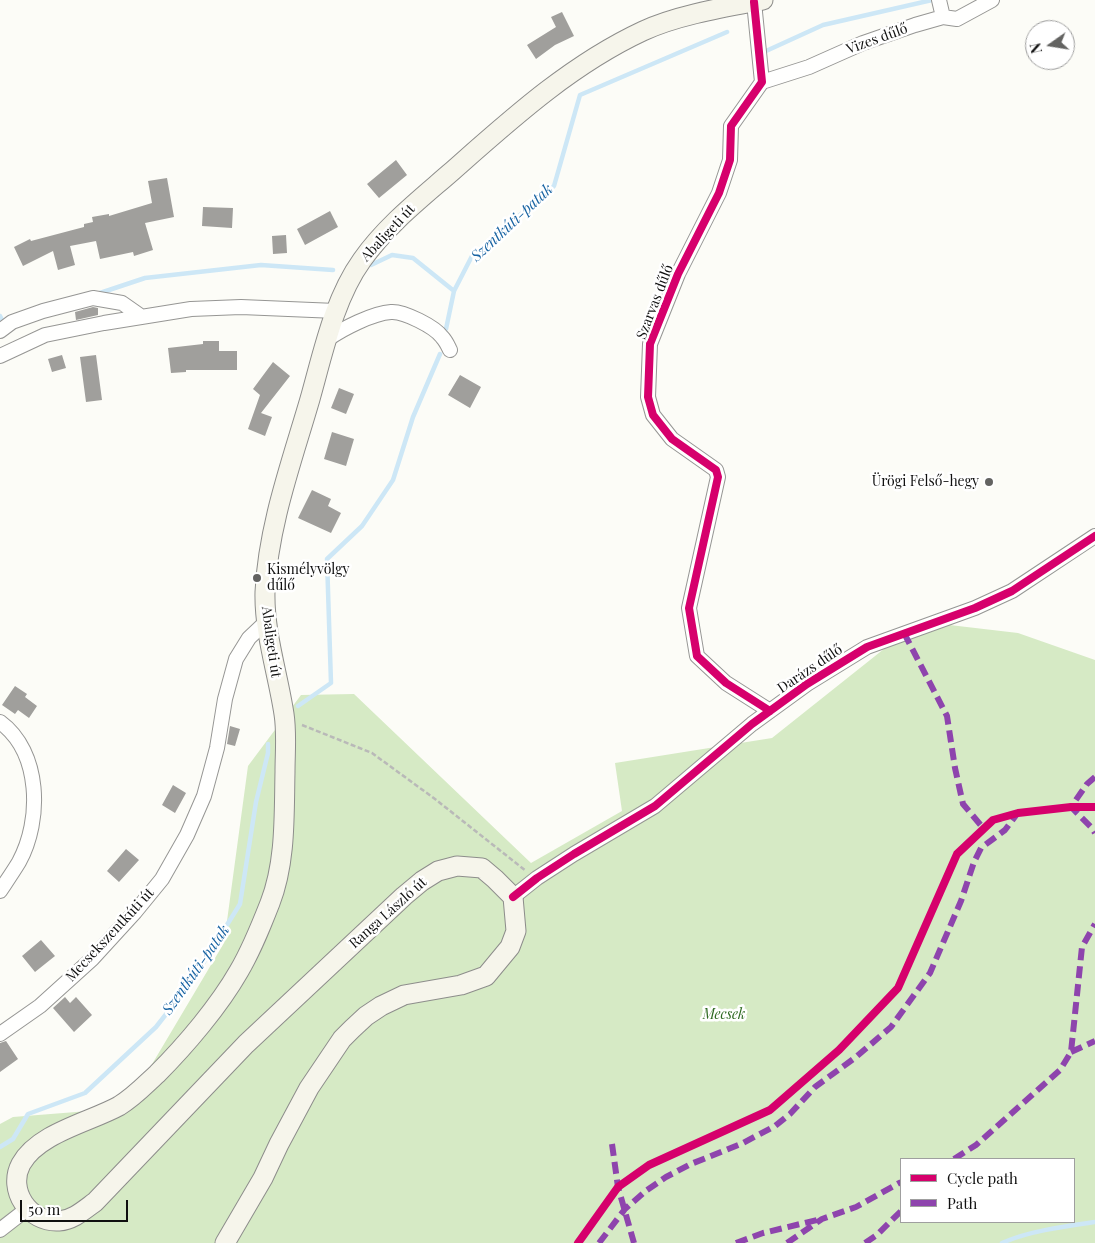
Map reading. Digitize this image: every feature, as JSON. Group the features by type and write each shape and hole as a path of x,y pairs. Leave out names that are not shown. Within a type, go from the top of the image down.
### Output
{"main road":[{"name":"Abaligeti út","path":"26,1209 17,1185 18,1168 25,1158 49,1137 119,1106 136,1094 174,1056 209,1014 238,973 257,936 276,886 284,824 284,718 267,621 265,594 269,553 291,466 336,311 362,259 402,215 478,148 563,78 606,50 647,30 711,11 758,1"},
{"name":"Ranga László út","path":"26,1209 34,1215 59,1221 76,1216 95,1202 246,1044 422,881 438,871 456,866 482,868 496,879 513,898"},
{"path":"226,1243 263,1178 309,1088 342,1039 366,1016 404,995 461,985 486,976 510,947 516,931 513,898"}],"street":[{"path":"939,0 943,17"},
{"name":"Vizes dűlő","path":"762,82 809,67 863,43 943,17 957,19 992,0"},
{"path":"758,1 762,82"},
{"name":"Szarvas dűlő","path":"762,82 731,126 730,160 719,193 678,274 650,344 648,397 653,415 672,439 716,470 718,477 689,608 698,656 726,682 770,711"},
{"path":"0,331 12,322 93,298 122,302 142,317"},
{"path":"0,356 45,335 191,309 240,307 336,311"},
{"path":"328,339 342,330 372,317 392,312 415,318 442,336 450,350"},
{"name":"Darázs dűlő","path":"513,898 537,878 655,806 752,724 806,684 867,647 975,608 1012,591 1095,536"},
{"name":"Mecsekszentkúti út","path":"0,1034 40,1006 92,959 135,912 162,878 187,835 204,796 217,748 225,699 236,659 248,638 267,621"},
{"path":"0,722 11,730 25,753 34,785 33,823 20,861 0,891"},
{"path":"0,1230 26,1209"}],"path":[{"path":"284,718 372,753 435,799 501,853 537,878"}],"green space":[{"name":"Mecsek","path":"924,622 1018,633 1095,660 1095,1243 0,1243 0,1124 13,1117 126,1108 224,943 248,766 301,695 354,694 531,863 622,811 615,763 772,738 904,633"}],"building":[{"path":"562,12 574,36 555,45 536,59 527,45 556,27 551,17"},
{"path":"396,160 407,175 379,198 367,184"},
{"path":"167,178 174,217 145,223 153,250 134,256 133,252 100,259 96,241 70,246 75,265 58,270 53,251 23,266 14,247 30,239 31,241 84,227 84,224 93,222 92,217 109,214 109,216 152,203 148,181"},
{"path":"203,207 233,208 232,228 202,226"},
{"path":"330,211 338,227 305,245 297,229"},
{"path":"286,235 287,253 273,254 272,236"},
{"path":"93,307 98,308 98,315 76,320 75,312"},
{"path":"203,341 219,341 219,351 237,351 237,370 186,370 186,372 171,373 168,348 203,344"},
{"path":"62,355 66,368 52,372 48,359"},
{"path":"96,355 102,400 86,402 80,357"},
{"path":"273,362 290,376 261,413 272,417 265,436 248,429 260,395 253,389"},
{"path":"460,375 481,387 470,408 448,395"},
{"path":"339,388 354,394 346,414 331,408"},
{"path":"332,432 354,439 346,466 324,459"},
{"path":"312,490 331,499 328,506 341,513 331,533 298,518"},
{"path":"15,686 27,694 25,697 37,706 29,718 18,710 15,714 2,705"},
{"path":"230,726 240,729 235,746 227,744"},
{"path":"173,785 186,793 175,813 162,805"},
{"path":"126,849 139,860 119,882 107,871"},
{"path":"41,940 55,956 35,972 22,956"},
{"path":"65,997 70,1003 76,997 92,1015 74,1032 53,1008"},
{"path":"6,1041 18,1059 0,1072 0,1043"}],"waterway":[{"name":"Szentkúti-patak","path":"766,51 823,25 932,0"},
{"name":"Szentkúti-patak","path":"446,329 454,291 472,256 554,186 580,95 727,32"},
{"path":"371,265 392,255 413,258 454,291"},
{"path":"97,294 145,278 261,265 333,270"},
{"path":"0,316 3,322 8,320"},
{"name":"Szentkúti-patak","path":"298,706 331,683 327,559 362,526 393,480 413,417 440,354"},
{"name":"Szentkúti-patak","path":"0,1147 13,1139 28,1114 85,1093 156,1027 192,981 240,904 256,802 268,753 268,744"},
{"path":"1002,1243 1035,1232 1095,1222"}],"marked path":[{"path":"904,633 947,716 963,804 984,829"},
{"path":"1095,777 1087,784 1071,807 1095,833"},
{"path":"599,1243 625,1209 647,1190 666,1177 691,1164 743,1143 775,1126 790,1114 815,1087 856,1057 891,1027 930,973 961,901 974,862 981,848 1005,830 1017,814"},
{"path":"956,1158 976,1145 1060,1070 1071,1052 1082,947 1095,924"},
{"path":"1071,1052 1095,1041"},
{"path":"612,1144 618,1187 634,1243"},
{"path":"787,1243 822,1219 856,1207 900,1183"},
{"path":"865,1243 877,1235 900,1212"},
{"path":"736,1243 763,1233 817,1220"}],"cycle path":[{"path":"754,2 762,82 731,126 730,160 719,193 678,274 650,344 648,397 653,415 672,439 716,470 718,477 689,608 697,656 726,683 770,711"},
{"path":"513,897 537,878 574,854 655,806 752,724 807,684 867,647 975,608 1012,591 1095,536"},
{"path":"578,1243 618,1187 649,1165 770,1110 839,1050 898,988 957,854 993,820 1018,813 1071,807 1095,807"}],"place":[{"name":"Ürögi Felső-hegy","path":"989,482"},
{"name":"Kismélyvölgy dűlő","path":"257,578"}]}
